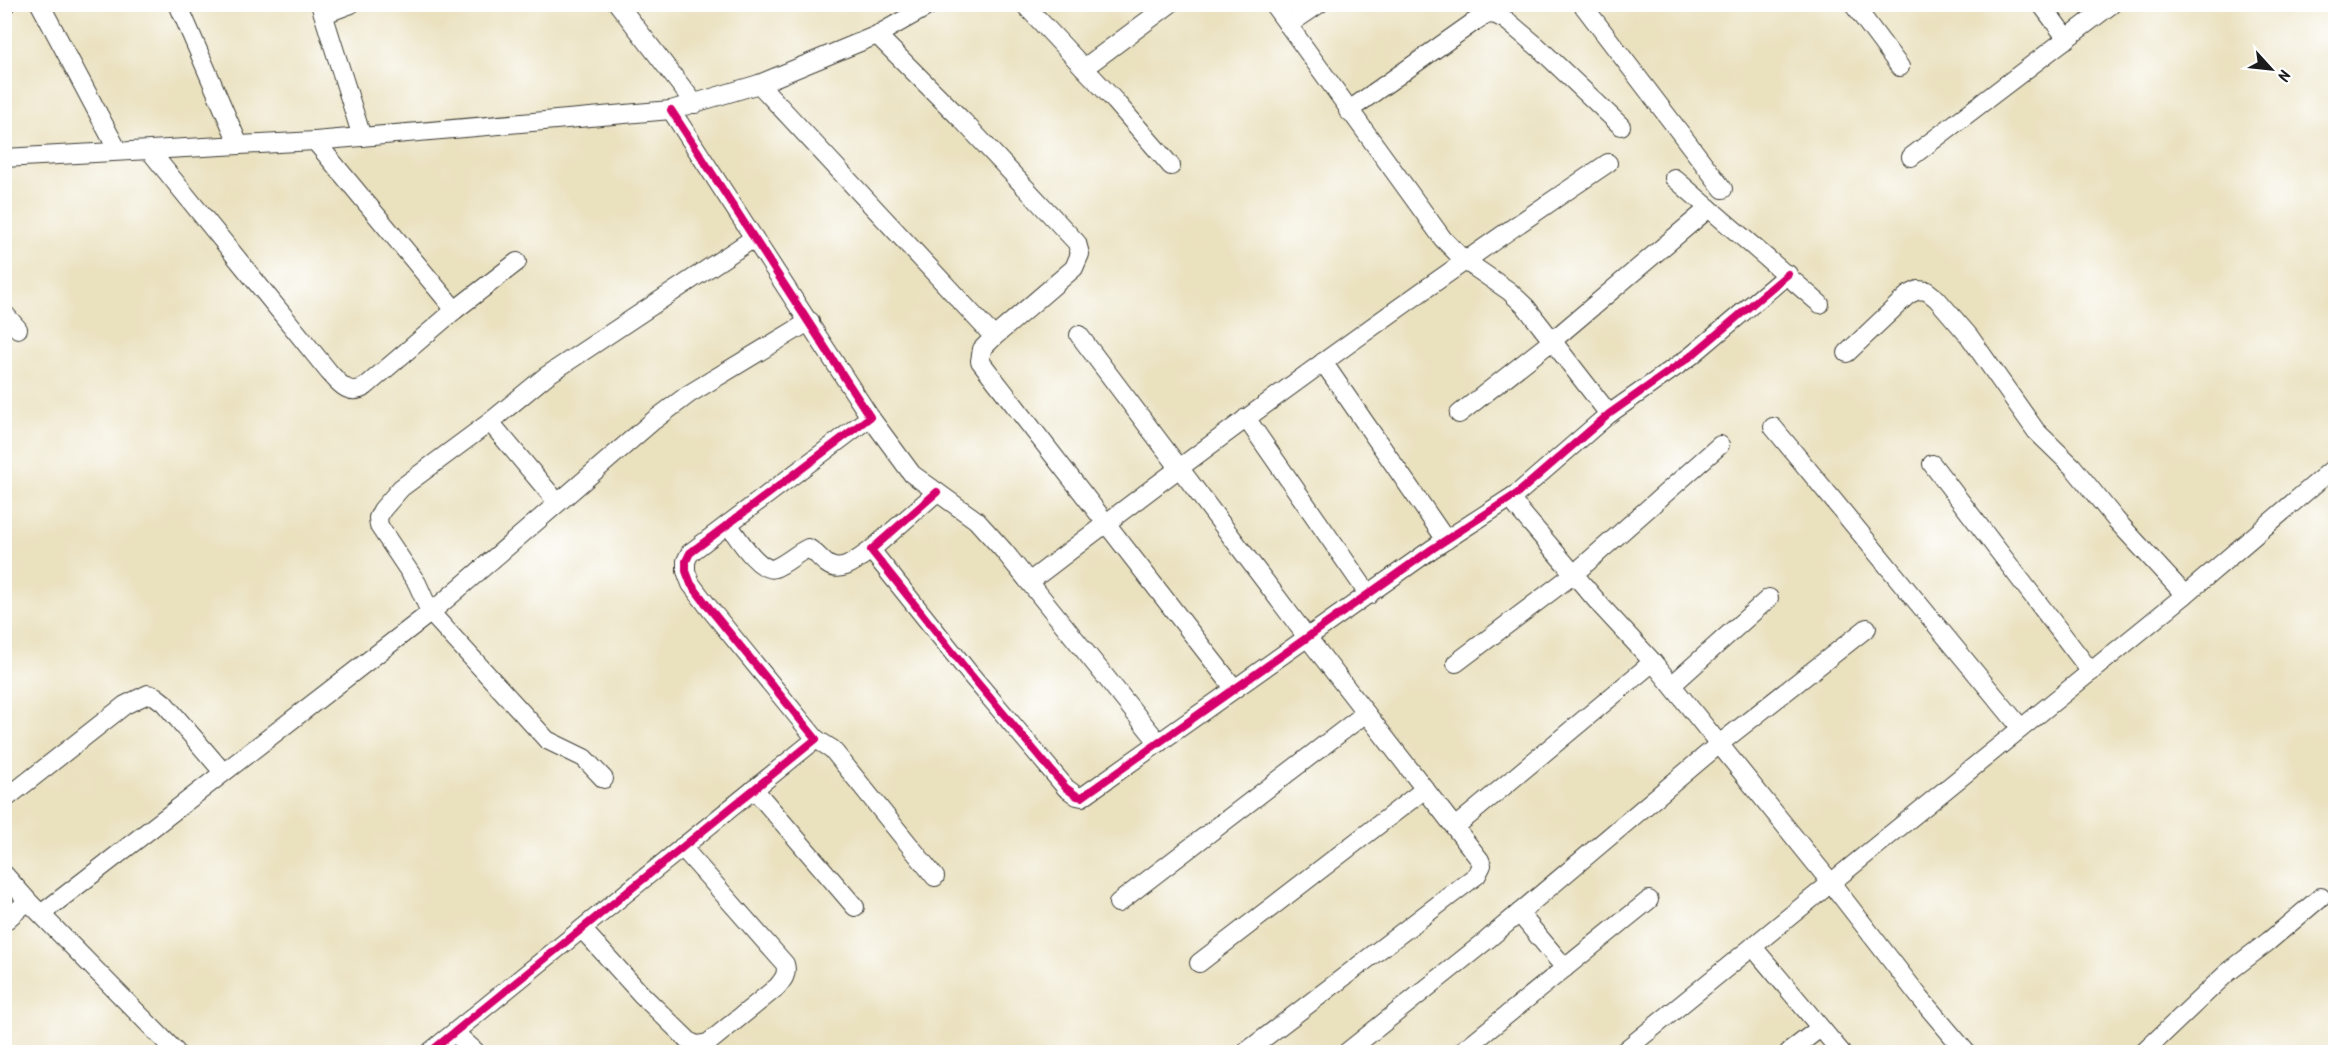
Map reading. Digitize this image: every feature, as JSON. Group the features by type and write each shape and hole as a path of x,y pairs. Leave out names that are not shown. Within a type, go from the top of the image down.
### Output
{"street":[{"path":"40,4 118,151"},
{"path":"178,4 239,145"},
{"path":"351,4 322,9 362,137"},
{"path":"618,4 695,104"},
{"path":"4,158 315,141 671,110 759,84 877,35 932,4"},
{"path":"1024,4 1171,166"},
{"path":"1084,68 1170,4"},
{"path":"1273,4 1348,111 1443,239 1464,260 1509,291 1526,307 1609,414"},
{"path":"1288,25 1319,4"},
{"path":"1582,4 1723,189"},
{"path":"1853,4 1900,67"},
{"path":"2041,4 2067,39"},
{"path":"1911,157 2112,4"},
{"path":"1348,111 1471,24 1485,15 1494,14 1506,20 1538,47 1621,126"},
{"path":"877,35 963,121 1077,243 1080,254 1074,268 994,337 982,349 980,361 1234,688"},
{"path":"759,84 994,337"},
{"path":"671,110 810,321 870,417 912,474 976,520 1159,742"},
{"path":"315,141 455,310"},
{"path":"150,151 328,372 345,388 356,391 366,386 455,310 518,262"},
{"path":"1029,582 1178,468 1323,362 1464,260 1608,163"},
{"path":"1674,178 1820,303"},
{"path":"1460,414 1552,341 1709,208"},
{"path":"604,779 584,758 547,740 430,612 417,583 379,526 378,518 388,501 401,488 490,422 546,376 754,238"},
{"path":"872,550 970,674 1072,794 1082,797 1307,637 1510,498 1609,414 1691,356 1788,274"},
{"path":"1847,353 1908,295 1918,290 1927,291 1937,299 1969,336 2037,431 2073,467 2116,520 2185,594"},
{"path":"4,313 18,329"},
{"path":"4,922 34,908 224,772 430,612 653,420 689,394 810,321"},
{"path":"1079,335 1482,865 1477,875 1246,1052"},
{"path":"1323,362 1446,540"},
{"path":"870,417 690,552 686,561 686,571 691,584 710,609 816,739 832,749 935,877"},
{"path":"1246,418 1369,595"},
{"path":"490,422 557,502"},
{"path":"1773,427 2022,728"},
{"path":"1456,663 1574,574 1720,445"},
{"path":"1932,464 2091,672"},
{"path":"1623,1053 2091,672 2336,466"},
{"path":"728,524 757,561 767,568 774,568 808,548 828,565 836,568 845,567 872,550 937,492"},
{"path":"1510,498 1653,662 1966,1053"},
{"path":"1672,686 1769,598"},
{"path":"1347,1053 1519,913 1718,745 1867,628"},
{"path":"1455,827 1653,662"},
{"path":"4,800 125,705 148,694 164,703 224,772"},
{"path":"1119,903 1366,713"},
{"path":"430,1053 816,739"},
{"path":"754,789 855,907"},
{"path":"1199,963 1425,789"},
{"path":"582,929 641,994 690,1042 697,1046 708,1043 777,987 783,980 785,964 682,847"},
{"path":"4,874 34,908 176,1053"},
{"path":"2144,1053 2227,972 2269,941 2321,897"},
{"path":"1461,1053 1649,900"},
{"path":"1519,913 1565,968"},
{"path":"1754,947 1841,1053"},
{"path":"1789,1053 1820,1028"},
{"path":"454,1033 476,1053"}],"cycle path":[{"path":"430,1052 816,739 691,584 686,571 686,561 690,553 870,417 671,110"},
{"path":"937,492 871,550 970,674 1066,788 1082,797 1432,549 1518,493 1609,414 1691,356 1788,274"}]}
